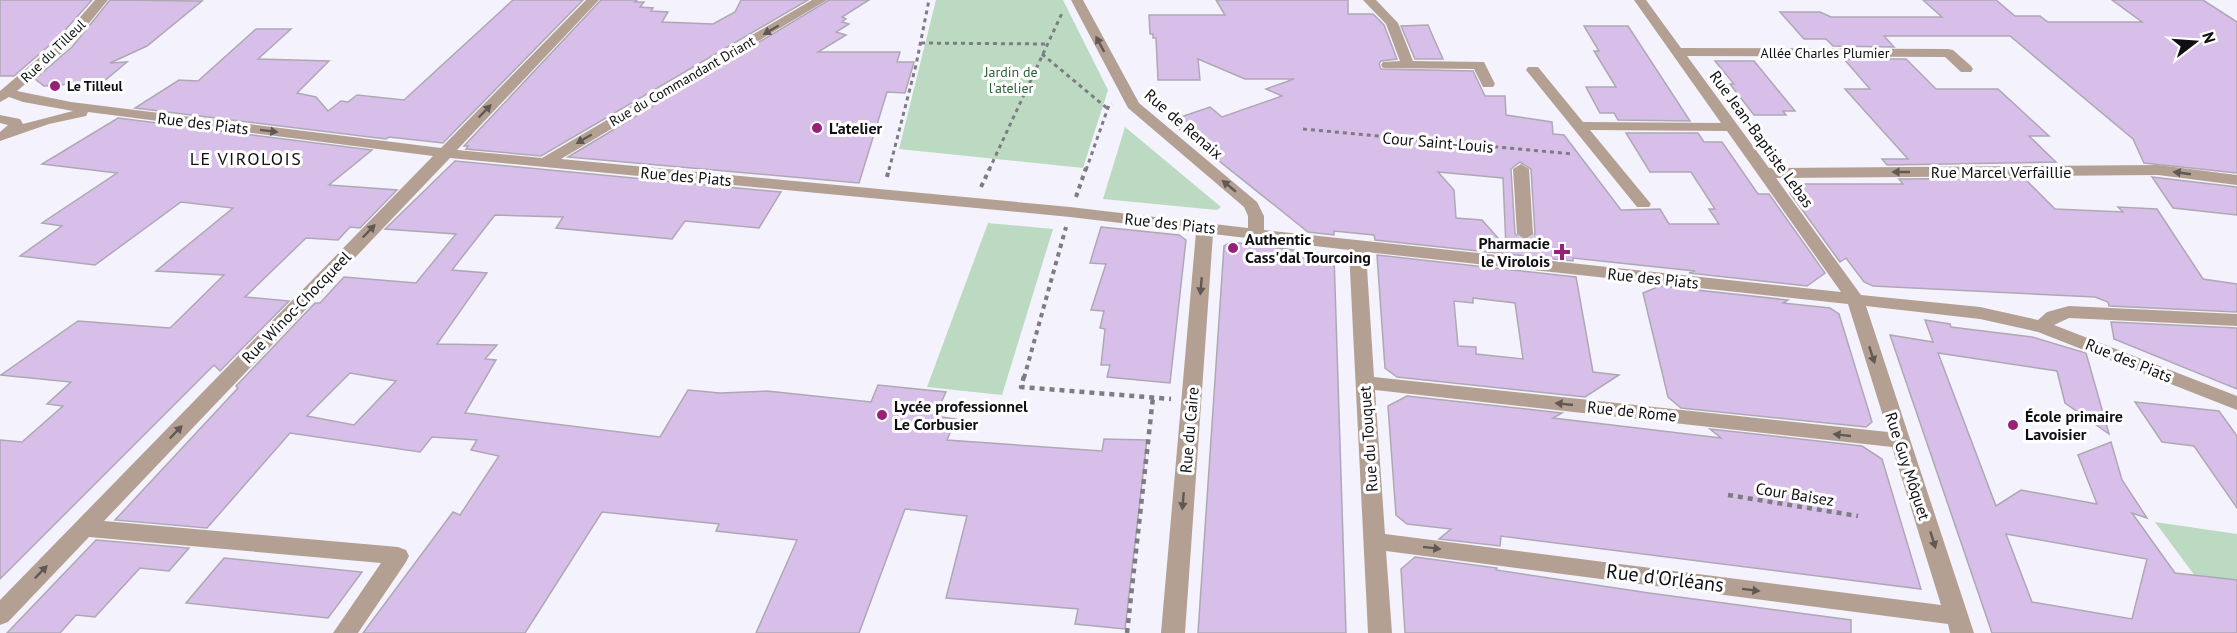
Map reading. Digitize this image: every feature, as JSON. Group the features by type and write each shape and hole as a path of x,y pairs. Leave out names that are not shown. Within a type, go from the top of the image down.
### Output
{"street":[{"name":"Rue du Tilleul","path":"4,95 66,42 102,0"},
{"name":"Rue Winoc-Chocqueel","path":"0,615 593,0"},
{"name":"Rue du Commandant Driant","path":"544,163 821,0"},
{"name":"Rue de Renaix","path":"1077,0 1130,101 1251,205 1256,216 1256,233"},
{"path":"1369,0 1392,23 1408,65"},
{"name":"Rue Jean-Baptiste Lebas","path":"1640,0 1855,299"},
{"name":"Allée Charles Plumier","path":"1678,52 1948,53 1966,69"},
{"path":"1388,65 1479,65 1488,84"},
{"path":"1533,70 1643,204"},
{"name":"Rue des Piats","path":"4,95 107,111 444,153 1070,212 1357,246 1529,259 1980,313 2043,327 2231,401"},
{"name":"Rue des Piats","path":"2,136 61,116 107,111"},
{"path":"0,119 15,122 17,125 2,136"},
{"path":"1580,126 1732,127"},
{"path":"1521,169 1525,234"},
{"name":"Rue Marcel Verfaillie","path":"1765,172 2121,172 2158,170 2237,180"},
{"name":"Rue du Caire","path":"1173,633 1205,227"},
{"name":"Rue du Touquet","path":"1357,246 1380,633"},
{"name":"Rue Guy Môquet","path":"1855,299 1959,625"},
{"path":"2043,327 2049,318 2069,312 2237,320"},
{"name":"Rue de Rome","path":"1364,382 1900,441"},
{"path":"84,528 398,556 345,633"},
{"name":"Rue d'Orléans","path":"1374,541 1959,625"}],"path":[{"path":"882,194 930,0"},
{"path":"981,187 1064,9"},
{"path":"921,43 1046,44"},
{"path":"1042,54 1108,109"},
{"path":"1130,101 1109,105 1070,212 1021,387 1191,400"},
{"name":"Cour Saint-Louis","path":"1303,129 1573,154"},
{"path":"1127,633 1152,397"},
{"name":"Cour Baisez","path":"1728,495 1858,516"}],"green space":[{"name":"Jardin de l'atelier","path":"936,0 1063,0 1108,90 1083,168 899,149"},
{"path":"1125,127 1221,207 1217,210 1103,199"},
{"path":"988,223 1053,229 1002,395 927,387"},
{"path":"2155,522 2237,534 2237,580 2195,576"}],"building":[{"path":"0,0 92,0 59,37 14,76 0,76"},
{"path":"110,0 202,1 147,46 110,63 127,62 103,82 44,86 35,79 72,47"},
{"path":"513,0 583,0 443,143 389,137 386,139 135,108 179,80 198,81 256,29 291,29 258,59 329,61 297,93 316,97 328,111 341,101 348,102 357,95 404,100"},
{"path":"601,0 644,2 640,7 653,8 651,11 668,12 662,22 713,24 735,12 741,0 808,0 541,156 466,149 468,146 464,146"},
{"path":"829,0 869,0 842,17 846,19 842,22 849,24 836,32 846,35 818,52 900,52 897,62 914,62 905,93 887,92 859,183 568,157"},
{"path":"1216,0 1348,0 1348,14 1373,14 1384,25 1397,59 1381,61 1379,64 1381,69 1473,71 1485,96 1505,96 1506,115 1552,122 1553,134 1564,135 1621,210 1660,209 1669,224 1719,224 1709,209 1715,209 1691,172 1650,172 1626,133 1698,133 1704,142 1722,142 1758,194 1769,194 1825,273 1807,286 1573,258 1573,261 1375,240 1374,235 1334,231 1334,235 1308,232 1169,121 1210,107 1222,117 1282,96 1266,89 1294,79 1245,79 1198,59 1200,80 1158,80 1156,38 1150,34 1149,15 1225,15","holes":["1520,162 1531,169 1535,234 1526,241 1515,234 1511,169","1438,172 1503,178 1506,247 1482,220 1456,218 1454,190"]},
{"path":"1923,0 1996,0 2015,16 2040,16 2048,22 2142,22 2112,0 2203,0 2237,22 2237,173 2144,163 2133,139 2010,36 1884,36 1894,47 1833,46 1826,39 1804,39 1780,12 1820,12 1831,17 1942,17"},
{"path":"1428,25 1443,59 1415,59 1401,26"},
{"path":"1584,26 1628,26 1690,121 1618,120 1614,113 1600,113 1586,87 1616,87 1594,51 1599,51"},
{"path":"1844,59 1906,59 1936,89 1998,89 2049,136 2029,136 2056,162 1887,165 1882,159 1908,159 1845,89 1870,89"},
{"path":"1715,61 1754,61 1795,111 1783,111 1786,115 1754,115 1730,84 1734,84"},
{"path":"118,118 372,150 329,185 397,190 360,228 350,227 338,240 306,238 245,297 289,301 220,371 214,365 0,579 0,440 22,442 63,406 47,404 71,382 1,375 78,321 170,328 224,275 156,271 233,208 181,202 95,265 20,256 62,226 42,223 117,173 42,164"},
{"path":"455,161 781,192 759,228 685,221 672,239 556,228 563,217 495,215 452,270 487,273 437,344 497,345 485,359 496,360 465,413 660,437 688,390 720,393 767,391 871,402 878,385 946,392 935,416 956,419 947,440 1102,451 1104,439 1147,440 1125,629 1075,624 1078,609 946,598 967,516 905,509 859,633 756,633 797,540 716,531 719,524 602,512 525,633 363,633 453,512 460,515 499,456 471,450 477,440 432,437 420,452 290,433 207,528 115,520 238,388 236,386 315,303 320,303 344,277 416,283 456,234 385,229","holes":["350,373 396,381 354,425 307,416"]},
{"path":"2152,177 2237,187 2237,215 2173,208"},
{"path":"2024,178 2055,209 2123,212 2118,207 2157,209 2203,279 2237,284 2237,312 2109,306 2108,302 2095,297 1873,286 1864,282 1846,258 1840,262 1790,193 1798,184 1903,184 1899,179"},
{"path":"1101,227 1179,235 1186,240 1170,383 1107,377 1110,365 1101,365 1105,329 1100,328 1104,311 1091,310 1106,264 1090,263"},
{"path":"1231,242 1334,255 1346,633 1198,633 1224,246"},
{"path":"1377,255 1576,277 1593,372 1619,375 1585,397 1397,377 1385,368","holes":["1473,298 1515,303 1523,359 1476,354 1476,347 1458,346 1454,301 1473,303"]},
{"path":"1660,286 1788,300 1783,303 1830,308 1839,314 1872,422 1866,427 1681,408 1668,397 1643,293"},
{"path":"1925,320 1950,324 1951,327 2032,337 2086,353 2109,434 2065,403 2057,371 1938,353 1996,506 2021,490 2097,504 2078,455 2111,442 2122,480 2147,518 2132,513 2175,573 2237,580 2237,633 1992,633 1890,335 1933,342","holes":["2006,534 2147,559 2132,619 2032,602"]},
{"path":"2111,322 2237,328 2237,389 2114,339"},
{"path":"1407,396 1562,413 1553,418 1721,438 1710,429 1862,446 1882,459 1921,589 1501,536 1500,546 1439,539 1451,529 1407,524 1396,515 1388,406"},
{"path":"2135,402 2219,411 2237,436 2237,508 2194,446 2162,442"},
{"path":"96,540 189,548 169,571 140,568 95,617 76,615 60,633 7,633"},
{"path":"1415,557 1649,593 1851,620 1851,633 1405,633 1401,569"},
{"path":"224,558 362,572 328,618 186,603"}],"tunnel":[{"path":"1525,234 1529,253"}],"place":[{"name":"Le Tilleul","path":"55,86"},
{"name":"L'atelier","path":"817,128"},
{"name":"Authentic Cass'dal Tourcoing","path":"1233,248"},
{"name":"Pharmacie le Virolois","path":"1562,252"},
{"name":"Lycée professionnel Le Corbusier","path":"882,415"},
{"name":"École primaire Lavoisier","path":"2013,425"}],"district":[{"name":"LE VIROLOIS","path":"246,158"}]}
